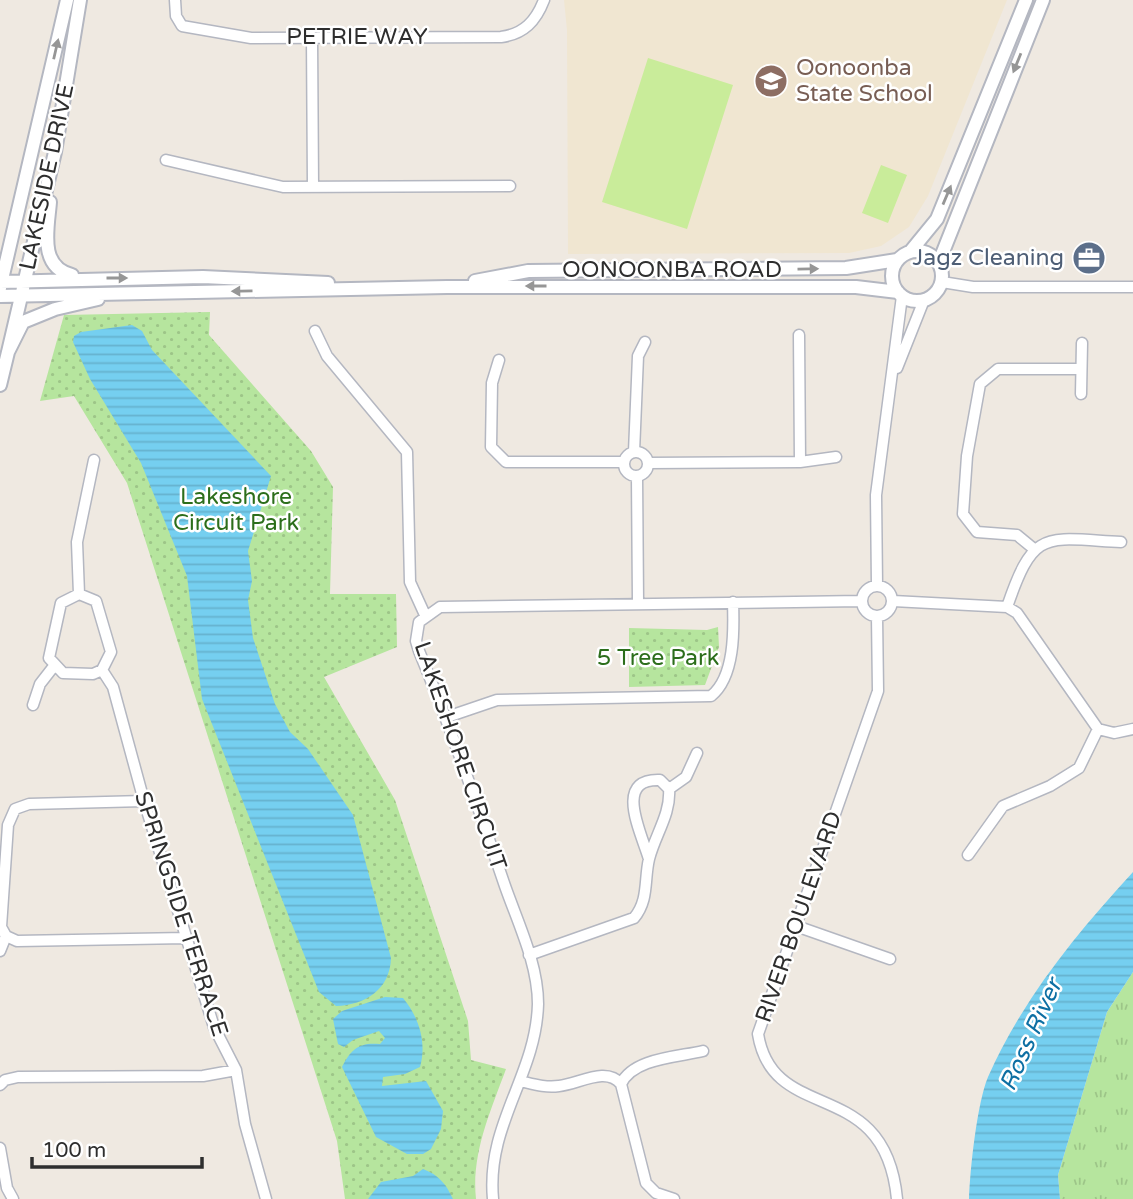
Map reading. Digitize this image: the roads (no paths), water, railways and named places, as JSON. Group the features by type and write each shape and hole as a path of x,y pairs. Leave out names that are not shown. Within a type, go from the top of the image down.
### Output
{"street":[{"name":"LAKESIDE DRIVE","path":"1,284 67,0"},
{"name":"LAKESIDE DRIVE","path":"0,385 55,152 79,0"},
{"name":"PETRIE WAY","path":"176,0 177,21 188,28 235,37 512,36 529,26 544,0"},
{"path":"877,585 876,495 893,377 900,294 892,276 897,260 910,252 937,219 1026,0"},
{"path":"900,294 924,300 932,296 942,282 939,262 1042,0"},
{"path":"312,37 313,187"},
{"path":"55,152 47,234 50,261 63,272 88,278"},
{"path":"166,160 270,186 510,186"},
{"path":"0,252 13,235"},
{"path":"910,252 926,252 939,262"},
{"name":"OONOONBA ROAD","path":"447,287 528,271 846,268 897,260"},
{"name":"OONOONBA ROAD","path":"1,284 25,280 88,278 258,279 384,288"},
{"path":"942,282 974,287 1133,287"},
{"name":"OONOONBA ROAD","path":"0,296 447,287 856,287 900,294"},
{"name":"LAKESIDE DRIVE","path":"8,352 29,318 87,301 147,292"},
{"path":"893,377 924,300"},
{"path":"315,331 327,356 407,452 410,582 425,615"},
{"path":"799,335 800,462"},
{"path":"634,452 638,356 645,342"},
{"path":"1081,394 1082,344"},
{"path":"499,359 492,383 491,447 506,462 624,462"},
{"path":"1034,549 1017,535 977,532 963,514 967,456 980,384 998,369 1081,369"},
{"path":"634,452 645,456 648,463 645,471 637,475 629,474 624,462 627,456 634,452"},
{"path":"648,463 800,462 836,457"},
{"path":"79,594 77,542 94,460"},
{"path":"637,475 638,602"},
{"path":"1007,607 1018,573 1034,549 1055,538 1121,542"},
{"path":"877,585 886,588 893,601 890,610 877,616 868,614 862,601 867,589 877,585"},
{"path":"79,594 96,601 111,652 102,670 93,674 63,673 54,666 49,650 61,603 65,598 79,594"},
{"name":"LAKESHORE CIRCUIT","path":"493,1199 493,1154 498,1133 520,1081 536,1026 538,1001 529,955 447,717 416,641 416,631 425,615 440,607 638,602 862,601"},
{"path":"893,601 1007,607 1017,613 1098,729 1114,733 1133,729"},
{"path":"447,717 496,700 711,696 720,686 731,655 733,602"},
{"name":"RIVER BOULEVARD","path":"877,616 878,691 758,1034 762,1054 775,1075 786,1084 843,1109 873,1132 883,1144 895,1177 898,1199"},
{"path":"33,705 40,684 54,666"},
{"name":"SPRINGSIDE TERRACE","path":"102,670 113,687 144,801 214,1027 236,1070 245,1124 266,1199"},
{"path":"968,855 1003,806 1050,786 1079,768 1098,729"},
{"path":"669,789 686,777 697,753"},
{"path":"529,955 634,918 645,897 649,859 670,802 669,789 660,780 646,779 635,786 631,796 649,859"},
{"path":"144,801 29,804 15,809 8,825 1,927 6,936 18,941 186,938"},
{"path":"796,926 890,959"},
{"path":"0,951 6,936"},
{"path":"621,1084 625,1076 642,1066 703,1051"},
{"path":"2,1078 202,1076 236,1070"},
{"path":"520,1081 545,1087 606,1075 615,1077 621,1084 646,1183 656,1193 674,1199"},
{"path":"0,1148 7,1188 13,1199"}],"water":[{"path":"132,325 142,331 152,350 271,476 248,551 252,581 248,600 253,638 275,704 290,732 308,749 353,815 391,958 390,969 381,987 366,999 336,1006 319,992 202,699 187,576 141,463 90,379 73,342 74,336 81,332"},
{"name":"Ross River","path":"1133,872 1133,972 1107,1012 1058,1175 1060,1199 969,1199 977,1119 988,1077 1002,1049 1017,1021 1052,969 1091,919"},
{"path":"385,997 403,998 409,1005 420,1031 423,1049 420,1067 405,1074 383,1077 382,1086 426,1081 443,1111 441,1129 431,1149 423,1154 407,1154 376,1137 342,1067 356,1048 366,1044 380,1044 385,1038 379,1031 353,1040 344,1047 338,1044 333,1019 342,1011"},
{"path":"423,1169 441,1181 453,1199 368,1199 381,1182 413,1176"}],"place":[{"name":"Oonoonba State School","path":"771,81"},
{"name":"Jagz Cleaning","path":"1089,258"}],"park label":[{"name":"Lakeshore Circuit Park","path":"236,510"},
{"name":"5 Tree Park","path":"658,658"}]}
